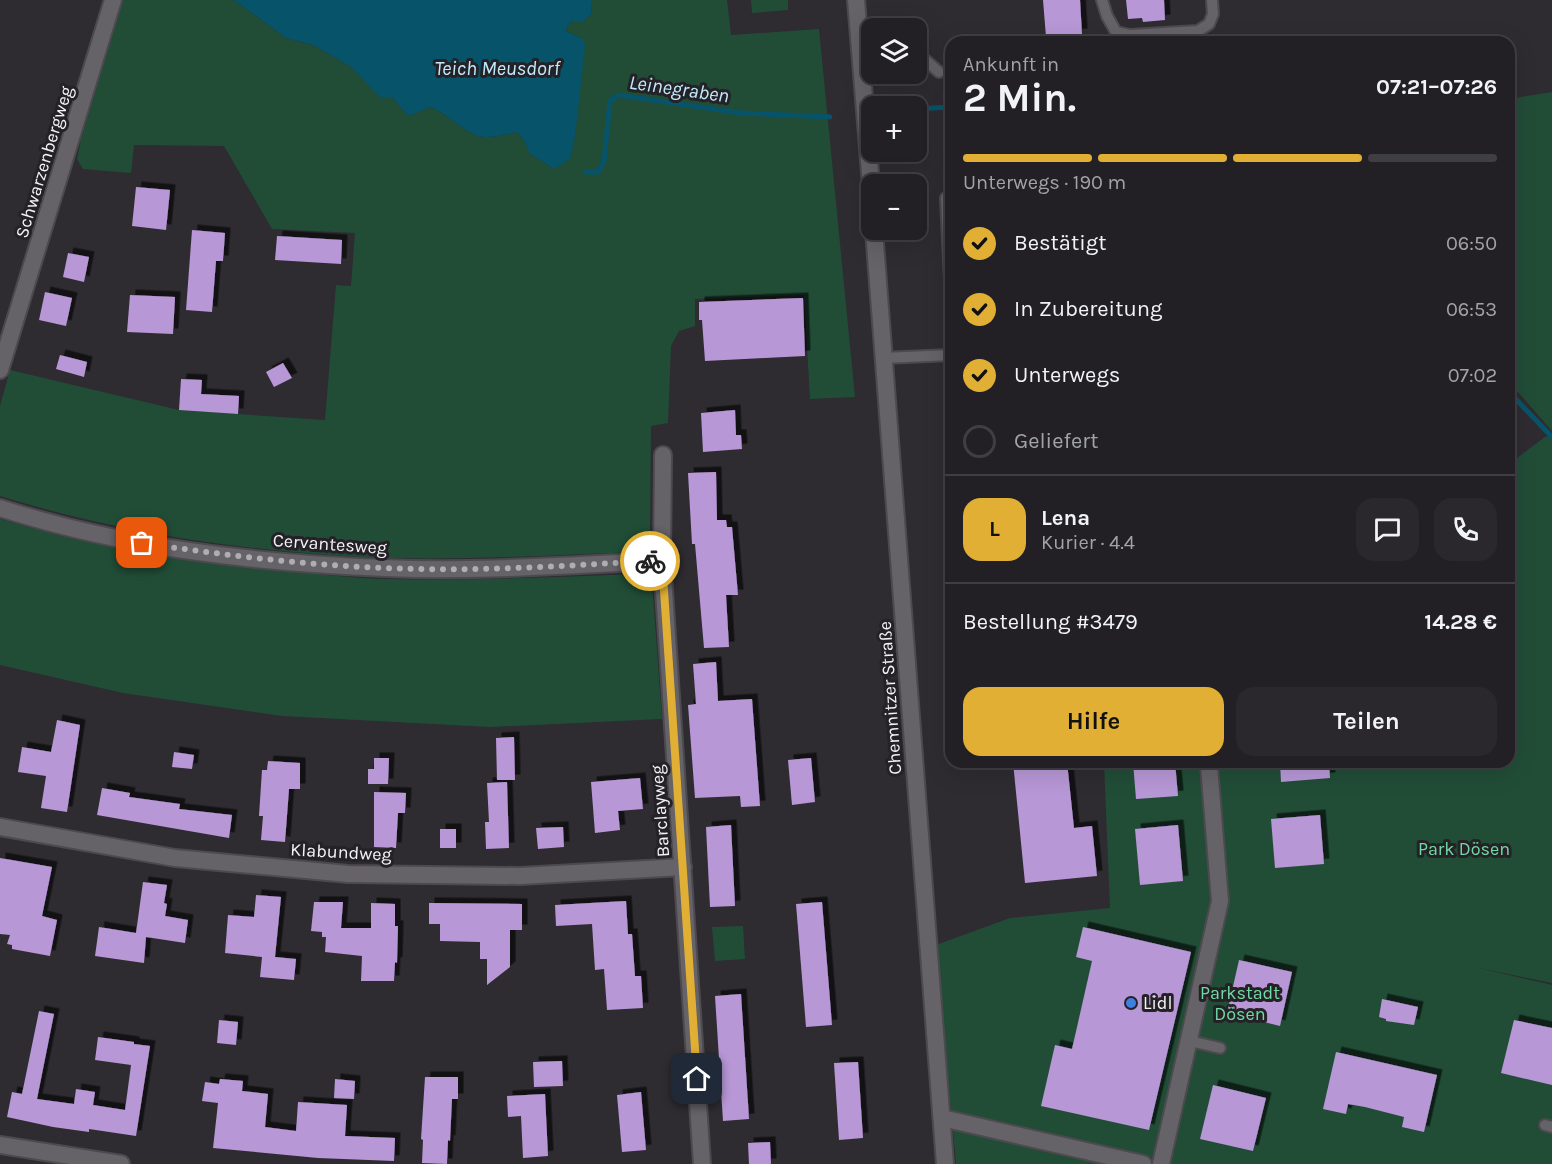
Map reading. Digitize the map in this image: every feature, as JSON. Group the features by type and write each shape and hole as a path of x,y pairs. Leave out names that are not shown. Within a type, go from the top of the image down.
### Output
{"street":[{"name":"Schwarzenbergweg","path":"0,370 113,0"},
{"path":"856,0 870,174"},
{"name":"Chemnitzer Straße","path":"875,240 945,1164"},
{"name":"Barclayweg","path":"663,454 662,561 702,1164"},
{"name":"Cervantesweg","path":"0,508 46,523 142,543 265,560 386,568 505,568 662,561"},
{"path":"1161,1164 1220,901 1209,768"},
{"name":"Klabundweg","path":"0,827 175,858 348,874 520,876 683,867"},
{"path":"942,1118 1143,1164"},
{"path":"0,1145 121,1164"}],"lane":[{"path":"1102,0 1107,16 1116,32 1130,35 1198,31 1209,24 1213,14 1212,0"},
{"path":"927,62 939,72"},
{"path":"884,358 945,355"},
{"path":"1190,1041 1220,1048"}],"green space":[{"path":"123,0 234,0 286,38 313,45 351,67 380,96 392,97 408,116 431,107 475,135 485,137 517,132 525,142 529,153 554,169 570,158 575,136 583,39 566,31 568,25 573,21 584,21 591,14 592,0 727,0 731,35 819,29 855,397 810,399 804,295 695,299 695,326 679,331 671,346 668,423 651,426 650,546 638,552 514,557 389,558 291,552 192,540 143,531 47,510 0,496 0,406 10,370 179,410 325,420 336,285 351,286 355,233 272,229 224,146 134,145 131,173 83,169 77,159"},
{"path":"751,0 788,0 788,10 752,13"},
{"path":"1552,92 1552,431 1515,389 1515,98"},
{"name":"Parkstadt Dösen","path":"1552,436 1552,983 1474,967 1552,985 1552,1164 956,1164 936,945 1010,918 1110,908 1104,768 1515,768 1515,460 1545,437"},
{"path":"0,519 78,540 157,556 277,571 420,579 634,574 652,581 662,719 490,727 282,716 123,693 0,665"},
{"path":"743,926 745,959 715,961 712,927"}],"water":[{"name":"Teich Meusdorf","path":"234,0 592,0 591,14 584,21 573,21 568,25 566,31 583,39 585,46 575,136 570,159 554,169 529,153 525,142 517,132 485,137 475,135 431,107 408,116 392,97 380,97 351,67 313,45 286,38"}],"building":[{"path":"1043,0 1080,0 1082,34 1046,36"},
{"path":"1126,0 1164,0 1165,20 1143,22 1142,18 1128,19"},
{"path":"136,187 170,190 166,230 132,226"},
{"path":"192,230 225,233 223,261 216,261 212,312 186,310"},
{"path":"277,236 342,240 341,264 275,260"},
{"path":"68,253 89,257 84,282 63,277"},
{"path":"45,292 72,298 66,326 39,320"},
{"path":"130,295 175,297 173,334 127,332"},
{"path":"803,298 805,356 705,361 702,320 699,320 699,302"},
{"path":"60,355 87,362 84,377 56,369"},
{"path":"283,363 292,378 274,387 266,372"},
{"path":"181,379 202,380 201,394 239,396 238,414 179,410"},
{"path":"735,410 736,435 741,435 742,449 703,452 701,413"},
{"path":"716,472 717,520 726,520 727,527 732,527 738,595 726,595 729,647 704,648 695,544 692,544 688,473"},
{"path":"716,662 718,701 752,699 760,806 741,807 740,796 695,798 688,705 696,704 693,664"},
{"path":"57,720 80,725 67,812 41,808 46,776 18,772 22,747 51,752"},
{"path":"514,737 515,780 497,780 496,738"},
{"path":"174,752 194,755 192,769 172,767"},
{"path":"374,758 389,758 388,784 368,784 368,769 374,769"},
{"path":"811,758 815,802 792,805 788,760"},
{"path":"268,761 300,763 300,789 289,789 285,842 261,840 263,816 259,816 262,770 267,770"},
{"path":"1014,768 1068,768 1074,828 1092,826 1097,876 1025,883"},
{"path":"1133,768 1176,768 1178,796 1136,799"},
{"path":"1280,768 1329,768 1330,778 1281,782"},
{"path":"640,778 643,809 618,811 620,830 595,833 591,782"},
{"path":"507,782 509,848 486,849 485,822 489,822 487,783"},
{"path":"102,788 130,793 129,797 180,804 179,809 232,815 229,838 97,815"},
{"path":"374,792 406,793 405,813 398,813 396,848 374,847"},
{"path":"1320,815 1324,864 1275,868 1271,819"},
{"path":"731,825 735,906 710,907 706,827"},
{"path":"1178,825 1183,881 1140,885 1135,829"},
{"path":"563,827 564,847 538,849 536,828"},
{"path":"440,829 456,829 456,848 440,848"},
{"path":"0,858 52,867 42,916 57,920 50,956 12,949 12,945 7,944 10,935 0,934"},
{"path":"143,882 167,885 164,903 167,904 165,916 188,920 185,943 146,937 144,963 95,956 99,927 136,933"},
{"path":"256,895 281,897 275,957 296,959 294,980 260,977 262,957 225,953 228,915 254,917"},
{"path":"626,901 628,934 632,934 635,976 641,976 643,1008 607,1010 604,969 595,970 592,924 556,926 555,905"},
{"path":"314,902 343,902 341,928 371,928 371,903 395,904 395,926 398,926 394,981 361,981 362,956 325,952 326,937 322,937 322,932 311,931"},
{"path":"822,902 832,1025 806,1027 796,904"},
{"path":"429,903 522,904 522,930 510,930 510,967 487,985 487,959 480,959 480,942 440,941 440,924 429,924"},
{"name":"Lidl","path":"1083,927 1191,952 1149,1130 1041,1106 1055,1045 1072,1049 1092,961 1076,957"},
{"path":"1239,960 1292,972 1280,1026 1227,1013"},
{"path":"741,994 749,1119 723,1121 715,996"},
{"path":"1382,999 1418,1007 1414,1025 1386,1021 1379,1017"},
{"path":"39,1011 54,1014 37,1099 74,1104 76,1089 95,1092 93,1105 125,1110 131,1065 95,1060 98,1037 150,1046 136,1136 89,1129 89,1132 53,1127 7,1117 12,1092 22,1094"},
{"path":"219,1020 238,1022 236,1045 217,1043"},
{"path":"1514,1020 1552,1028 1552,1085 1501,1073"},
{"path":"1336,1052 1437,1075 1424,1132 1402,1127 1404,1117 1365,1107 1348,1104 1346,1114 1323,1109"},
{"path":"562,1061 563,1086 534,1087 533,1062"},
{"path":"858,1062 863,1138 839,1140 834,1063"},
{"path":"425,1077 458,1077 458,1099 452,1099 447,1164 422,1163 423,1140 421,1139"},
{"path":"220,1079 243,1081 242,1091 268,1094 265,1127 296,1131 298,1102 347,1105 345,1136 395,1138 394,1161 318,1158 213,1148 218,1103 202,1101 205,1082 219,1084"},
{"path":"335,1079 355,1081 354,1099 334,1098"},
{"path":"1213,1085 1266,1098 1253,1151 1200,1139"},
{"path":"641,1092 646,1150 622,1152 617,1095"},
{"path":"545,1094 548,1156 523,1158 521,1116 508,1117 507,1096"},
{"path":"770,1142 771,1164 749,1164 748,1143"}],"waterway":[{"name":"Leinegraben","path":"586,172 598,172 604,161 610,101 618,95 741,113 830,117"},
{"name":"Leinegraben","path":"927,108 945,107"},
{"name":"Leinegraben","path":"1515,398 1552,437"}],"way so far":[{"path":"142,543 254,559 386,568 505,568 650,561"}],"place":[{"name":"Lidl","path":"1131,1003"}],"route":[{"path":"650,561 662,561 697,1079"}],"park label":[{"name":"Park Dösen","path":"1464,849"}]}
